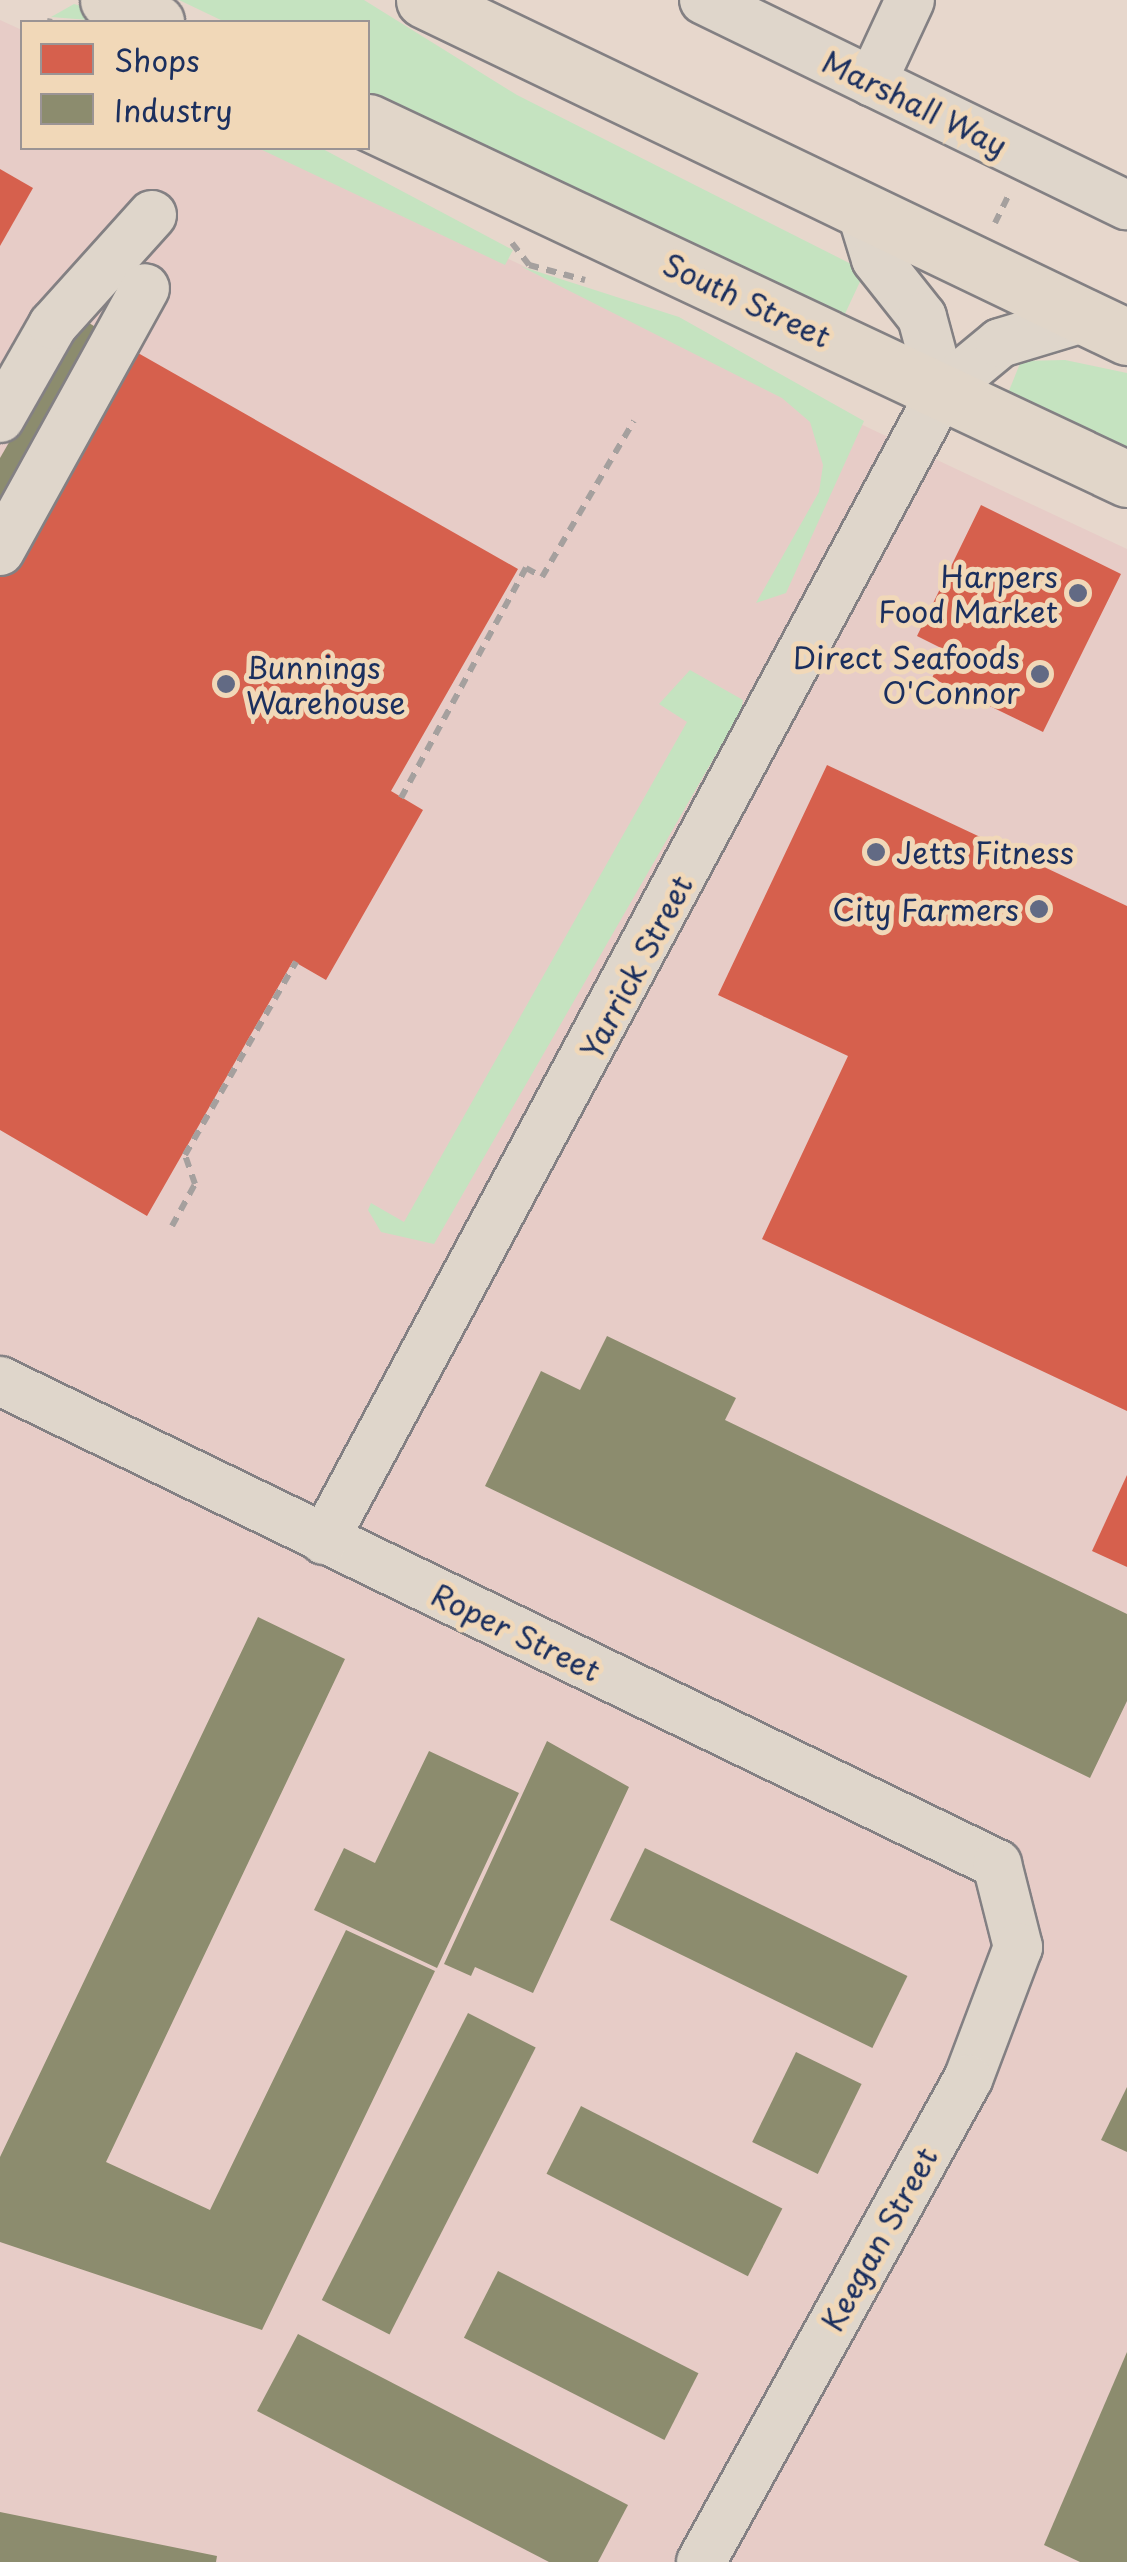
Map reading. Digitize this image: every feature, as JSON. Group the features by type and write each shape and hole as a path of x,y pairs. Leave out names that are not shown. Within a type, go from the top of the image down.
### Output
{"highway":[{"path":"108,0 152,20"},
{"path":"424,0 1107,327"},
{"name":"South Street","path":"370,123 1127,479"}],"street":[{"name":"Marshall Way","path":"704,0 1127,206"},
{"path":"872,82 910,0"},
{"path":"860,208 876,260 922,318 942,391"},
{"path":"0,418 53,326 152,215"},
{"path":"0,551 144,288"},
{"name":"Yarrick Street","path":"324,1540 942,391 1000,343 1107,327"},
{"name":"Roper Street","path":"0,1381 997,1864 1013,1901"},
{"name":"Keegan Street","path":"700,2562 968,2078 1018,1947 1013,1901"}],"path":[{"path":"401,798 526,568 542,577 634,421"},
{"path":"172,1226 194,1184 184,1155 296,962"}],"shaded area":[{"path":"0,20 20,29 20,150 276,150 1127,549 1127,2562 0,2562"}],"green space":[{"path":"179,0 364,0 517,95 865,271 843,318 370,93 370,20 221,20"},
{"path":"74,4 110,20 89,20 51,17"},
{"path":"262,150 325,150 513,250 505,265"},
{"path":"520,266 679,317 864,421 786,593 756,603 819,492 823,465 810,422 782,398"},
{"path":"1065,360 1127,373 1127,451 1006,398 1021,361"},
{"path":"690,670 743,700 741,711 434,1244 381,1232 368,1210 371,1203 404,1222 687,722 659,704"}],"building: Shops":[{"path":"0,169 33,188 0,246"},
{"name":"Bunnings Warehouse","path":"131,349 518,569 391,791 423,810 326,980 293,961 147,1216 0,1130 0,576"},
{"path":"981,505 1121,574 1043,732 932,678 945,650 917,636"},
{"path":"827,765 1127,906 1127,1411 762,1239 848,1056 718,995"},
{"path":"1127,1475 1127,1567 1092,1551"}],"building: Industry":[{"path":"81,318 131,349 0,576 0,458"},
{"path":"607,1336 736,1398 725,1420 1127,1614 1127,1701 1090,1778 485,1486 541,1371 580,1390"},
{"path":"258,1617 345,1659 106,2162 210,2210 346,1930 435,1971 262,2330 0,2242 0,2157"},
{"path":"547,1741 629,1787 533,1993 475,1967 471,1976 444,1964"},
{"path":"429,1751 519,1793 437,1968 314,1910 344,1848 375,1863"},
{"path":"645,1848 907,1976 872,2048 610,1920"},
{"path":"468,2013 536,2048 390,2334 322,2300"},
{"path":"796,2052 862,2084 818,2174 752,2142"},
{"path":"1127,2087 1127,2152 1101,2140"},
{"path":"581,2106 782,2209 748,2276 546,2174"},
{"path":"498,2271 698,2373 664,2440 464,2338"},
{"path":"298,2334 628,2505 598,2562 549,2562 257,2411"},
{"path":"1127,2352 1127,2562 1080,2562 1044,2545"},
{"path":"0,2512 217,2556 216,2562 0,2562"}],"place":[{"name":"Harpers Food Market","path":"1078,593"},
{"name":"Direct Seafoods O'Connor","path":"1040,674"},
{"name":"Bunnings Warehouse","path":"226,684"},
{"name":"Jetts Fitness","path":"876,852"},
{"name":"City Farmers","path":"1039,909"}]}
